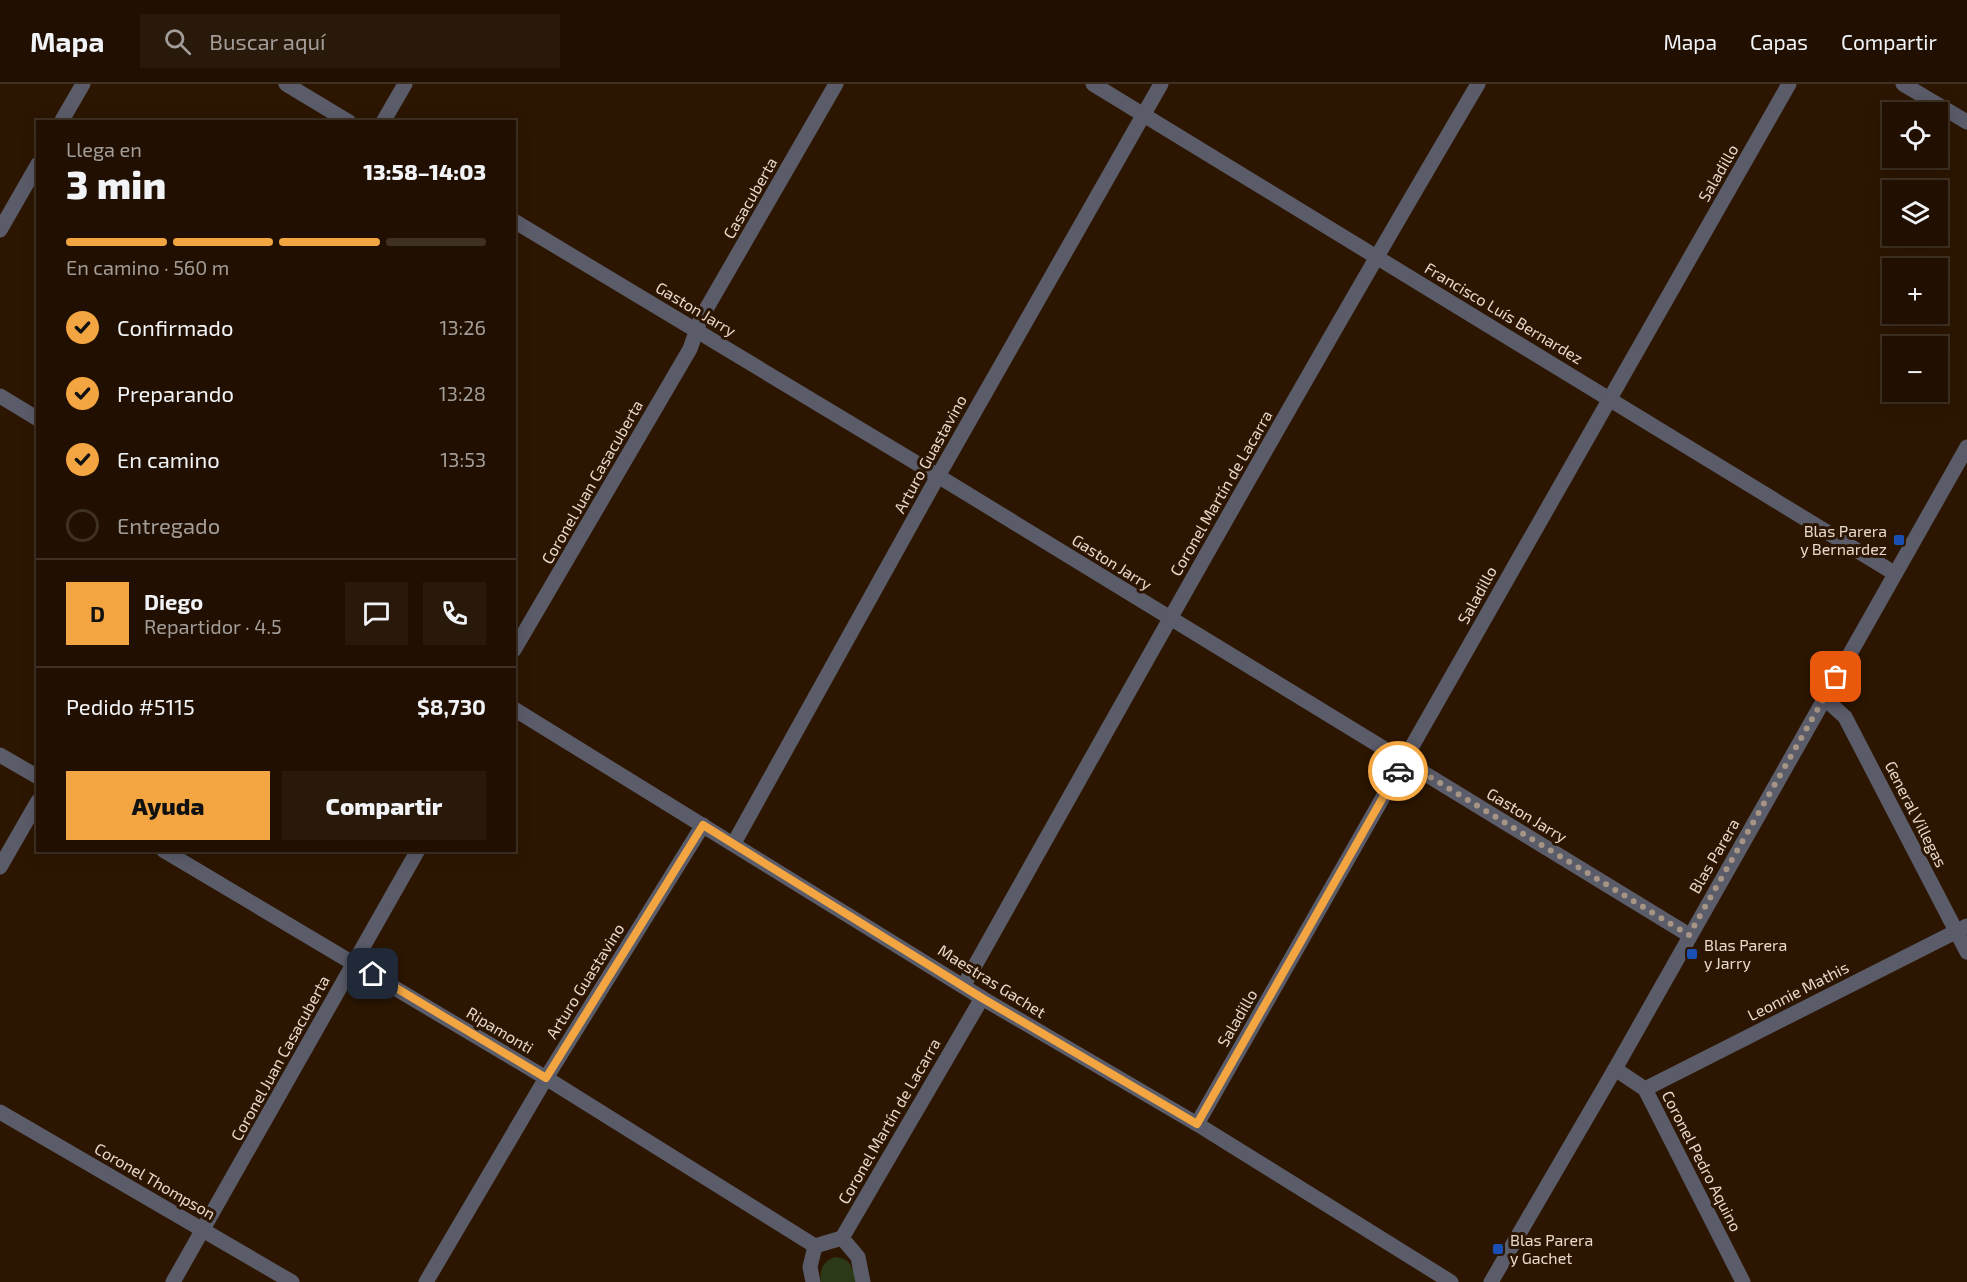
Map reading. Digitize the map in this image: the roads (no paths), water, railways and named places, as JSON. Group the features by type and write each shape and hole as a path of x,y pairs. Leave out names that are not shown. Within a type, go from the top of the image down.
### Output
{"street":[{"path":"63,120 83,84"},
{"path":"286,84 346,120"},
{"path":"384,120 405,84"},
{"name":"Casacuberta","path":"696,330 836,84"},
{"name":"Francisco Luís Bernardez","path":"1094,84 1894,573"},
{"name":"Arturo Guastavino","path":"734,843 938,476 1161,84"},
{"name":"Coronel Martín de Lacarra","path":"964,985 1376,256 1478,84"},
{"name":"Saladillo","path":"1197,1124 1789,84"},
{"path":"1903,84 1967,122"},
{"path":"0,230 36,167"},
{"name":"Gaston Jarry","path":"516,222 938,476 1689,935"},
{"name":"Coronel Juan Casacuberta","path":"516,647 690,349 696,330"},
{"path":"0,396 36,418"},
{"name":"Blas Parera","path":"1491,1282 1615,1069 1894,573 1965,454"},
{"name":"General Villegas","path":"1824,698 1845,717 1962,929 1967,952"},
{"name":"Maestras Gachet","path":"516,710 982,998 1197,1124 1451,1282"},
{"path":"0,755 36,776"},
{"path":"0,867 36,804"},
{"name":"Arturo Guastavino","path":"426,1282 546,1078 703,825"},
{"name":"Ripamonti","path":"166,852 546,1078 815,1246"},
{"name":"Coronel Juan Casacuberta","path":"173,1282 417,852"},
{"name":"Leonnie Mathis","path":"1645,1089 1962,929"},
{"name":"Coronel Martín de Lacarra","path":"842,1238 982,998"},
{"name":"Coronel Pedro Aquino","path":"1615,1069 1645,1089 1743,1282"},
{"name":"Coronel Thompson","path":"0,1112 292,1282"},
{"path":"813,1282 810,1268 815,1246 842,1238 858,1257 863,1282"}],"place":[{"name":"Blas Parera y Bernardez","path":"1899,540"},
{"name":"Blas Parera y Jarry","path":"1692,954"},
{"name":"Blas Parera y Gachet","path":"1498,1249"}]}
